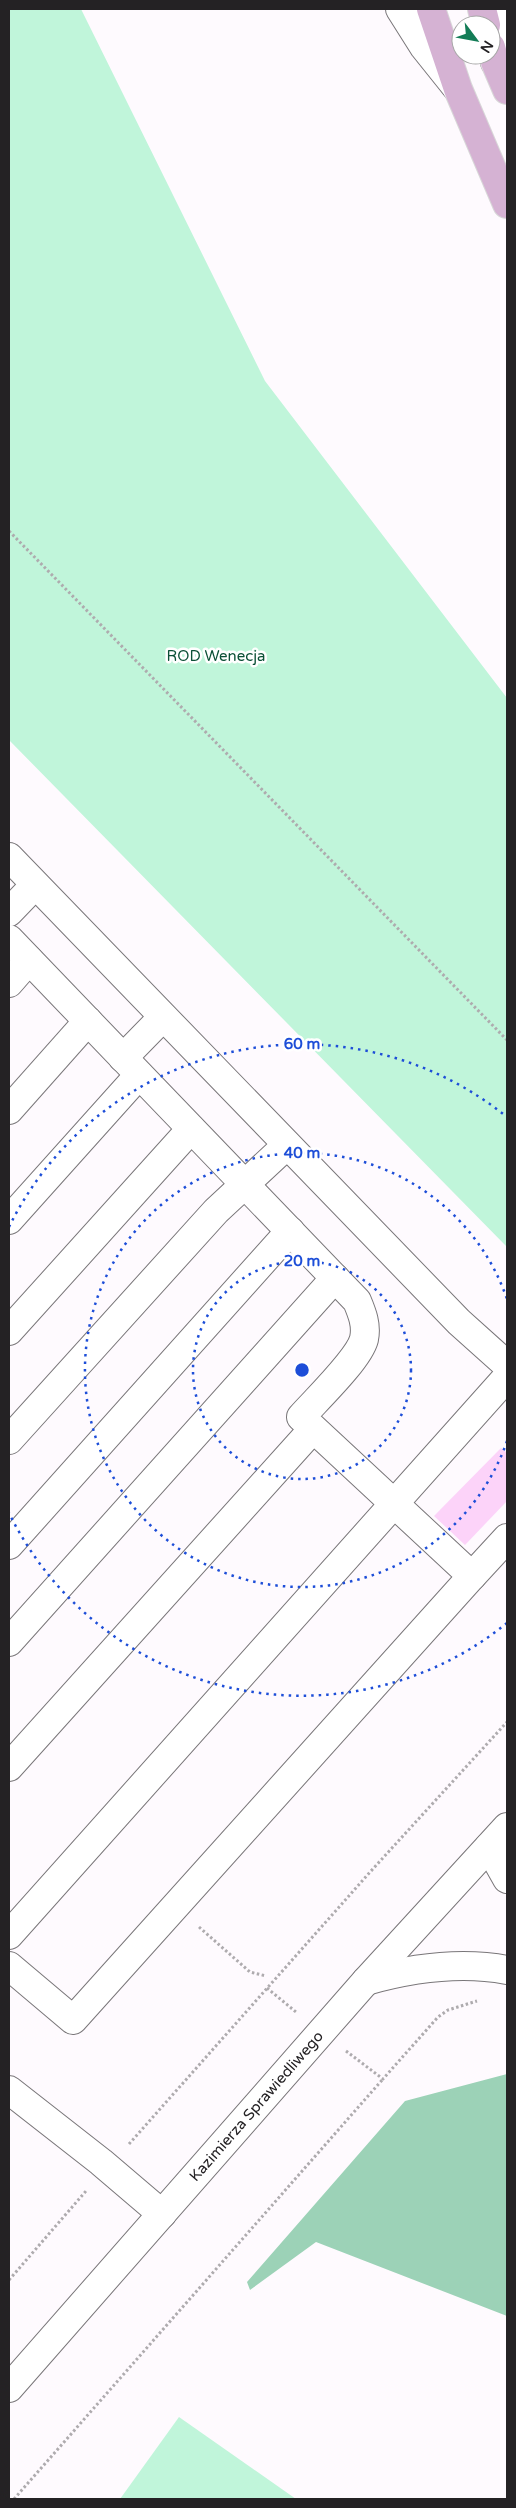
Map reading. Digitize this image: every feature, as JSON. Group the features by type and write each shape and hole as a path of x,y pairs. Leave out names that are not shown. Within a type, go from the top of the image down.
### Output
{"main road":[{"path":"431,9 458,89 507,204"},
{"path":"497,65 507,90"}],"street":[{"path":"400,9 424,47 458,89"},
{"path":"9,857 459,1322 507,1364"},
{"path":"9,912 35,885"},
{"path":"9,939 357,1301 364,1320 364,1339 355,1356 301,1417 472,1576"},
{"path":"9,983 30,960"},
{"path":"9,1220 131,1066 163,1017"},
{"path":"9,1110 88,1021"},
{"path":"9,1331 191,1129"},
{"path":"9,1440 216,1211 287,1145"},
{"path":"9,1545 290,1231"},
{"path":"9,1642 335,1278"},
{"path":"9,1935 507,1377"},
{"path":"9,1768 314,1429"},
{"path":"9,1966 73,2020 507,1538"},
{"name":"Kazimierza Sprawiedliwego","path":"9,2388 366,1982 498,1848 507,1827"},
{"path":"498,1848 507,1879"},
{"path":"366,1982 400,1972 434,1967 482,1965 507,1970"},
{"path":"9,2090 108,2168 162,2214"}],"path":[{"path":"9,531 507,1040"},
{"path":"9,2280 371,1871 507,1722"},
{"path":"176,1906 250,1972 266,1976"},
{"path":"267,1988 383,2079"},
{"path":"14,2499 438,2017 448,2010 466,2003 483,2000"}],"green space":[{"name":"ROD Wenecja","path":"9,9 81,9 265,381 507,698 507,1247 9,740"},
{"path":"507,2074 507,2316 316,2242 250,2290 247,2282 405,2101"},
{"path":"179,2417 296,2499 120,2499"}],"building":[{"path":"501,1448 507,1453 507,1501 465,1545 434,1516"}]}
